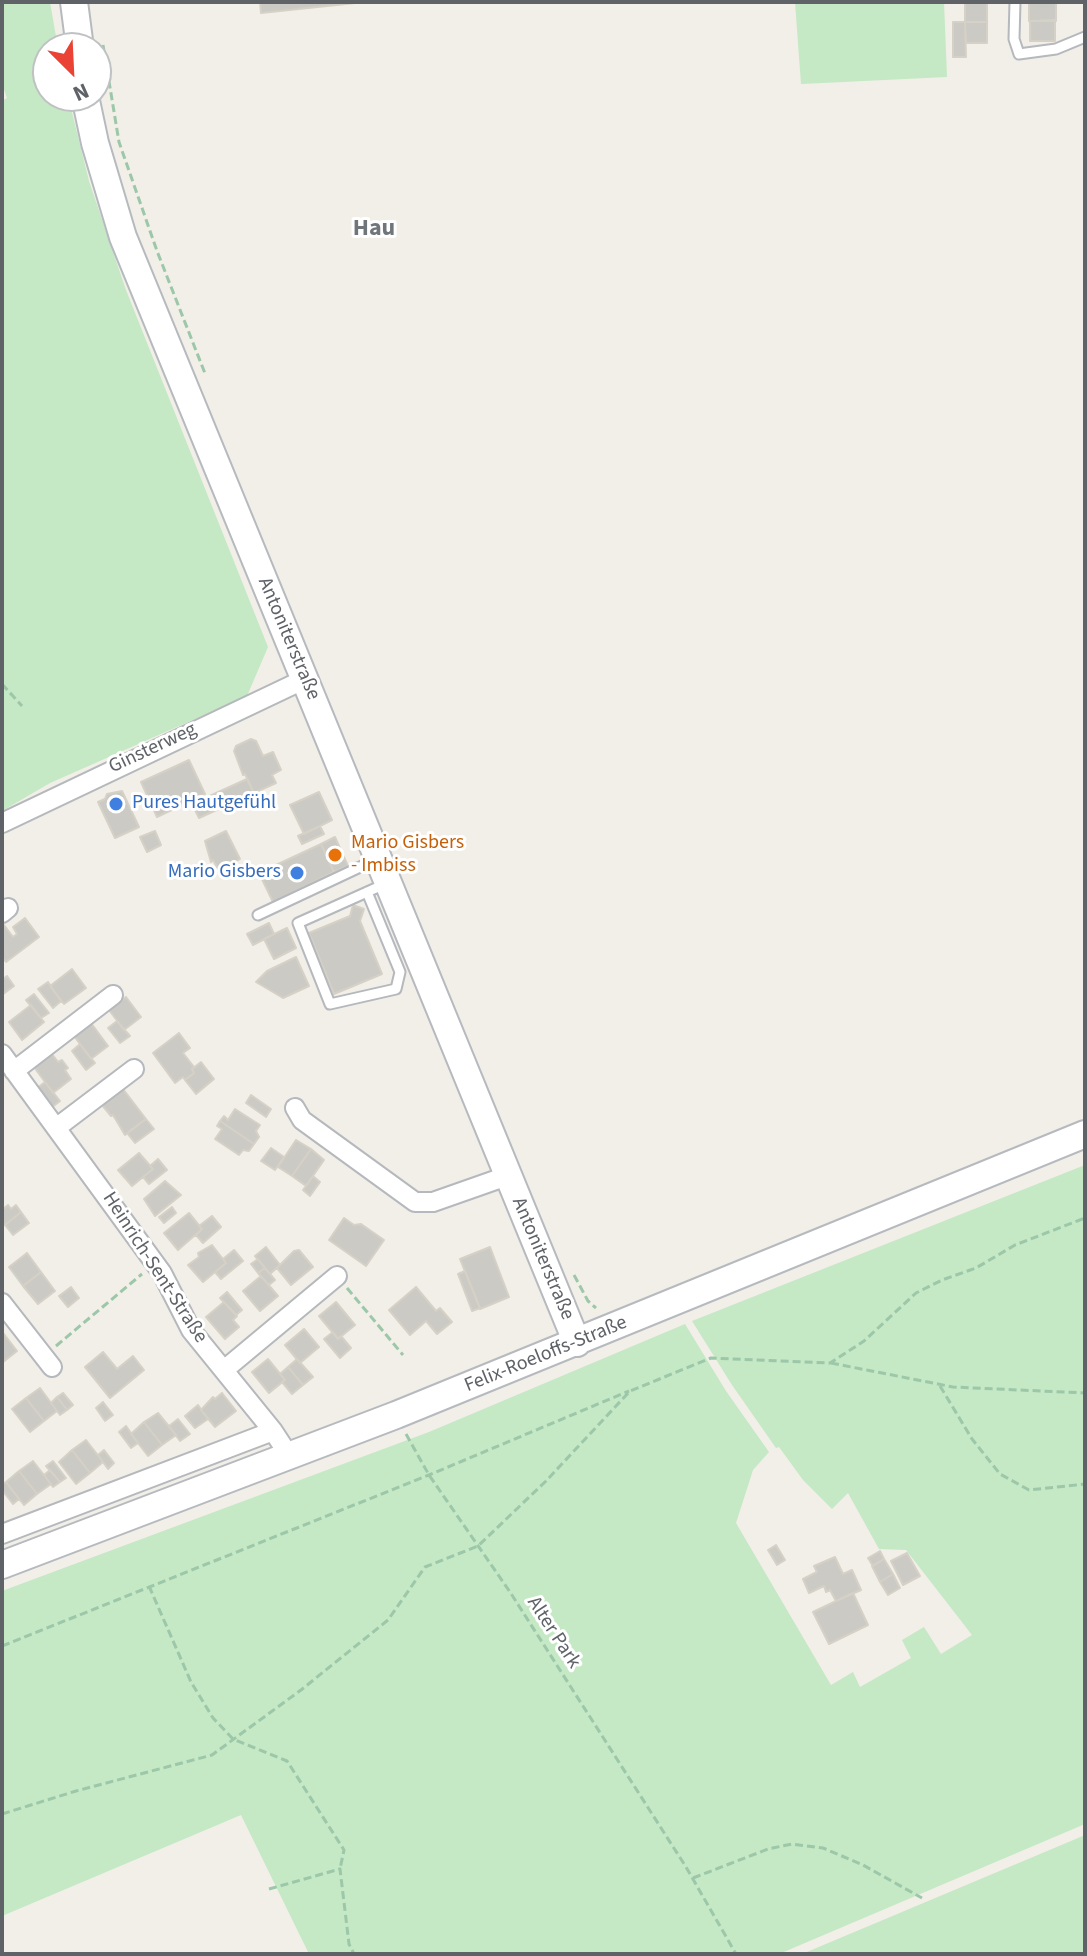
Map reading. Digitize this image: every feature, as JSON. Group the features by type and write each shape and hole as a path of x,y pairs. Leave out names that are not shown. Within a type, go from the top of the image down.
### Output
{"street":[{"path":"74,2 78,32"},
{"name":"Antoniterstraße","path":"88,112 123,237 305,679 378,877 577,1343"},
{"name":"Ginsterweg","path":"2,823 305,679"},
{"path":"14,1071 113,995"},
{"name":"Heinrich-Sent-Straße","path":"2,1054 162,1273 191,1330 273,1431 290,1457"},
{"path":"56,1128 134,1069"},
{"name":"Antoniterstraße","path":"295,1108 302,1120 415,1202 433,1202 507,1176"},
{"name":"Felix-Roeloffs-Straße","path":"2,1565 290,1457 577,1343 1085,1134"},
{"path":"224,1370 337,1276"},
{"path":"2,1303 48,1362"},
{"path":"2,1534 273,1431"}],"lane":[{"path":"1015,2 1014,39 1019,54 1056,49 1085,37"},
{"path":"378,877 400,972 396,989 330,1004 298,923 378,877"},
{"path":"258,915 378,877"}],"path":[{"path":"2,684 22,706"},
{"path":"830,1363 864,1341 916,1293 976,1268 1015,1245 1085,1218"},
{"path":"48,1362 142,1274 162,1273"},
{"path":"337,1276 403,1355"},
{"path":"2,1646 711,1358 830,1363 939,1384 1085,1393"},
{"path":"939,1384 972,1439 1000,1474 1029,1490 1085,1484"},
{"path":"2,1814 212,1755 301,1690 388,1620 425,1567 478,1546 546,1481 630,1391"},
{"name":"Alter Park","path":"396,1415 429,1475 510,1592 693,1878 736,1954"},
{"path":"149,1586 191,1682 213,1718 233,1739 287,1761 344,1850 340,1869 349,1944 354,1954"},
{"path":"693,1878 768,1849 792,1844 823,1848 863,1865 922,1898"},
{"path":"269,1889 340,1869"}],"green space":[{"path":"2,2 50,2 55,32 32,32 32,112 72,112 89,181 126,290 268,647 247,696 50,783 2,811 2,101 7,98 2,84"},
{"path":"795,2 944,2 947,77 801,84"},
{"path":"1085,1165 1085,1824 779,1954 309,1954 241,1815 2,1916 2,1591 429,1432 685,1324 726,1391 769,1452 753,1470 736,1523 831,1685 853,1672 860,1687 911,1658 902,1640 924,1627 941,1654 972,1635 906,1550 879,1549 848,1493 832,1509 803,1480 779,1447 776,1448 732,1385 692,1321"},
{"path":"1085,1835 1085,1954 802,1954 1071,1841"}],"building":[{"path":"260,2 365,2 261,13"},
{"path":"965,2 987,2 987,22 965,22"},
{"path":"1029,2 1056,2 1056,21 1029,21"},
{"path":"1055,20 1055,41 1030,41 1030,21"},
{"path":"953,22 965,22 966,57 953,57"},
{"path":"965,22 987,22 987,43 966,43"},
{"path":"251,739 256,741 263,756 273,752 281,770 272,775 276,783 254,793 234,751 236,746"},
{"path":"189,760 205,794 157,817 141,782"},
{"path":"247,779 254,793 199,818 192,804"},
{"path":"122,791 139,827 115,838 98,802 105,799 107,794"},
{"path":"319,792 332,820 304,834 290,805"},
{"path":"320,826 324,834 302,844 298,836"},
{"path":"155,831 161,845 147,852 140,837"},
{"path":"226,831 240,859 231,868 225,866 218,869 213,860 211,862 205,841"},
{"name":"Mario Gisbers - Imbiss","path":"335,837 348,866 334,872 321,844"},
{"name":"Mario Gisbers","path":"321,844 334,872 273,902 259,873"},
{"path":"353,905 364,909 360,921 382,974 334,994 309,933 350,916"},
{"path":"25,918 39,937 6,962 2,957 2,926 13,937 17,934 13,927"},
{"path":"269,923 274,934 253,945 247,934"},
{"path":"287,928 296,948 274,959 264,939"},
{"path":"296,957 309,986 283,998 256,982 267,971"},
{"path":"72,969 86,988 64,1004 50,986"},
{"path":"7,976 14,986 2,995 2,980"},
{"path":"48,982 61,1001 53,1008 38,989"},
{"path":"34,994 49,1013 41,1018 26,1000"},
{"path":"126,997 141,1017 124,1030 109,1010"},
{"path":"31,1005 44,1022 22,1040 9,1022"},
{"path":"117,1021 130,1036 120,1043 108,1028"},
{"path":"91,1023 108,1046 91,1059 74,1036"},
{"path":"179,1033 190,1048 183,1053 194,1067 194,1073 175,1083 153,1053"},
{"path":"80,1044 95,1063 86,1070 72,1051"},
{"path":"52,1054 58,1062 62,1060 71,1079 53,1093 34,1067"},
{"path":"201,1062 214,1079 196,1094 185,1080"},
{"path":"45,1082 60,1101 51,1108 36,1089"},
{"path":"123,1089 146,1119 125,1135 113,1115 102,1105"},
{"path":"251,1095 271,1109 266,1117 246,1103"},
{"path":"235,1109 260,1125 256,1131 259,1137 254,1144 220,1121 224,1116 228,1120"},
{"path":"146,1119 154,1129 135,1143 127,1133"},
{"path":"220,1121 254,1144 249,1151 243,1150 239,1155 215,1139 222,1129 217,1126"},
{"path":"296,1140 311,1149 292,1176 278,1167"},
{"path":"271,1148 284,1157 275,1170 261,1161"},
{"path":"311,1149 324,1160 306,1186 292,1176"},
{"path":"139,1153 153,1169 132,1186 118,1170"},
{"path":"158,1159 167,1170 149,1184 143,1177 153,1169 150,1166"},
{"path":"313,1176 320,1182 310,1196 303,1190"},
{"path":"165,1181 181,1195 155,1216 144,1199"},
{"path":"8,1205 11,1209 16,1205 21,1212 5,1225 2,1210"},
{"path":"172,1207 176,1213 164,1223 159,1217"},
{"path":"21,1212 29,1223 13,1235 5,1225"},
{"path":"189,1213 202,1229 178,1250 164,1233"},
{"path":"212,1216 221,1227 203,1243 196,1235 202,1229 199,1226"},
{"path":"344,1218 354,1225 361,1224 384,1240 366,1266 329,1240"},
{"path":"212,1245 226,1263 203,1282 188,1265 199,1257 198,1253"},
{"path":"266,1247 280,1265 270,1274 255,1256"},
{"path":"490,1247 509,1297 480,1309 460,1259"},
{"path":"234,1250 243,1261 221,1279 215,1272 226,1263 223,1259"},
{"path":"299,1250 313,1267 291,1285 277,1268"},
{"path":"27,1253 41,1272 23,1286 9,1267"},
{"path":"258,1259 265,1268 258,1273 251,1264"},
{"path":"265,1268 275,1280 269,1285 258,1273"},
{"path":"465,1271 480,1308 472,1311 458,1274"},
{"path":"41,1272 55,1291 38,1304 23,1286"},
{"path":"261,1276 278,1296 260,1311 243,1291"},
{"path":"71,1287 79,1298 68,1307 59,1296"},
{"path":"416,1287 436,1311 440,1308 452,1322 437,1334 426,1321 410,1335 389,1310"},
{"path":"227,1292 242,1310 236,1315 220,1298"},
{"path":"224,1302 237,1316 233,1320 239,1327 225,1339 206,1317"},
{"path":"336,1302 355,1325 338,1339 319,1316"},
{"path":"304,1329 319,1347 300,1363 285,1345"},
{"path":"333,1332 351,1348 340,1358 324,1339"},
{"path":"4,1334 17,1351 2,1363 2,1336"},
{"path":"103,1352 117,1369 133,1356 144,1370 110,1398 85,1367"},
{"path":"268,1359 285,1380 269,1393 252,1372"},
{"path":"297,1359 313,1377 303,1385 288,1367"},
{"path":"288,1367 303,1385 292,1394 282,1382 285,1380 280,1374"},
{"path":"40,1388 57,1411 44,1421 26,1398"},
{"path":"63,1393 73,1405 67,1410 57,1397"},
{"path":"222,1393 236,1411 215,1427 201,1410 213,1397 215,1399"},
{"path":"57,1397 67,1410 60,1415 51,1403"},
{"path":"26,1398 44,1421 30,1432 12,1409"},
{"path":"103,1402 113,1415 105,1421 96,1408"},
{"path":"198,1405 208,1419 195,1428 185,1416"},
{"path":"158,1413 176,1435 162,1445 144,1422"},
{"path":"178,1419 190,1434 180,1441 169,1426"},
{"path":"144,1422 162,1445 148,1456 131,1434"},
{"path":"126,1426 138,1443 131,1448 119,1432"},
{"path":"86,1440 103,1462 90,1473 72,1450"},
{"path":"72,1450 90,1473 76,1484 59,1462"},
{"path":"104,1450 114,1463 108,1469 98,1455"},
{"path":"33,1461 51,1484 37,1494 19,1471"},
{"path":"53,1461 66,1478 60,1482 46,1466"},
{"path":"50,1470 60,1482 53,1487 44,1475"},
{"path":"19,1471 37,1494 24,1505 6,1482"},
{"path":"6,1482 19,1499 13,1504 2,1490"},
{"path":"776,1545 785,1560 777,1565 768,1550"},
{"path":"880,1551 884,1559 873,1566 868,1558"},
{"path":"907,1553 920,1576 903,1585 891,1561"},
{"path":"835,1557 843,1574 852,1570 861,1590 836,1601 824,1586 809,1593 803,1579 817,1572 814,1566"},
{"path":"884,1559 893,1574 880,1582 872,1566"},
{"path":"893,1574 900,1588 888,1595 880,1582"},
{"path":"853,1593 868,1625 829,1644 813,1612"}],"place":[{"name":"Pures Hautgefühl","path":"116,804"},
{"name":"Mario Gisbers - Imbiss","path":"335,855"},
{"name":"Mario Gisbers","path":"297,873"}],"district":[{"name":"Hau","path":"374,230"}]}
